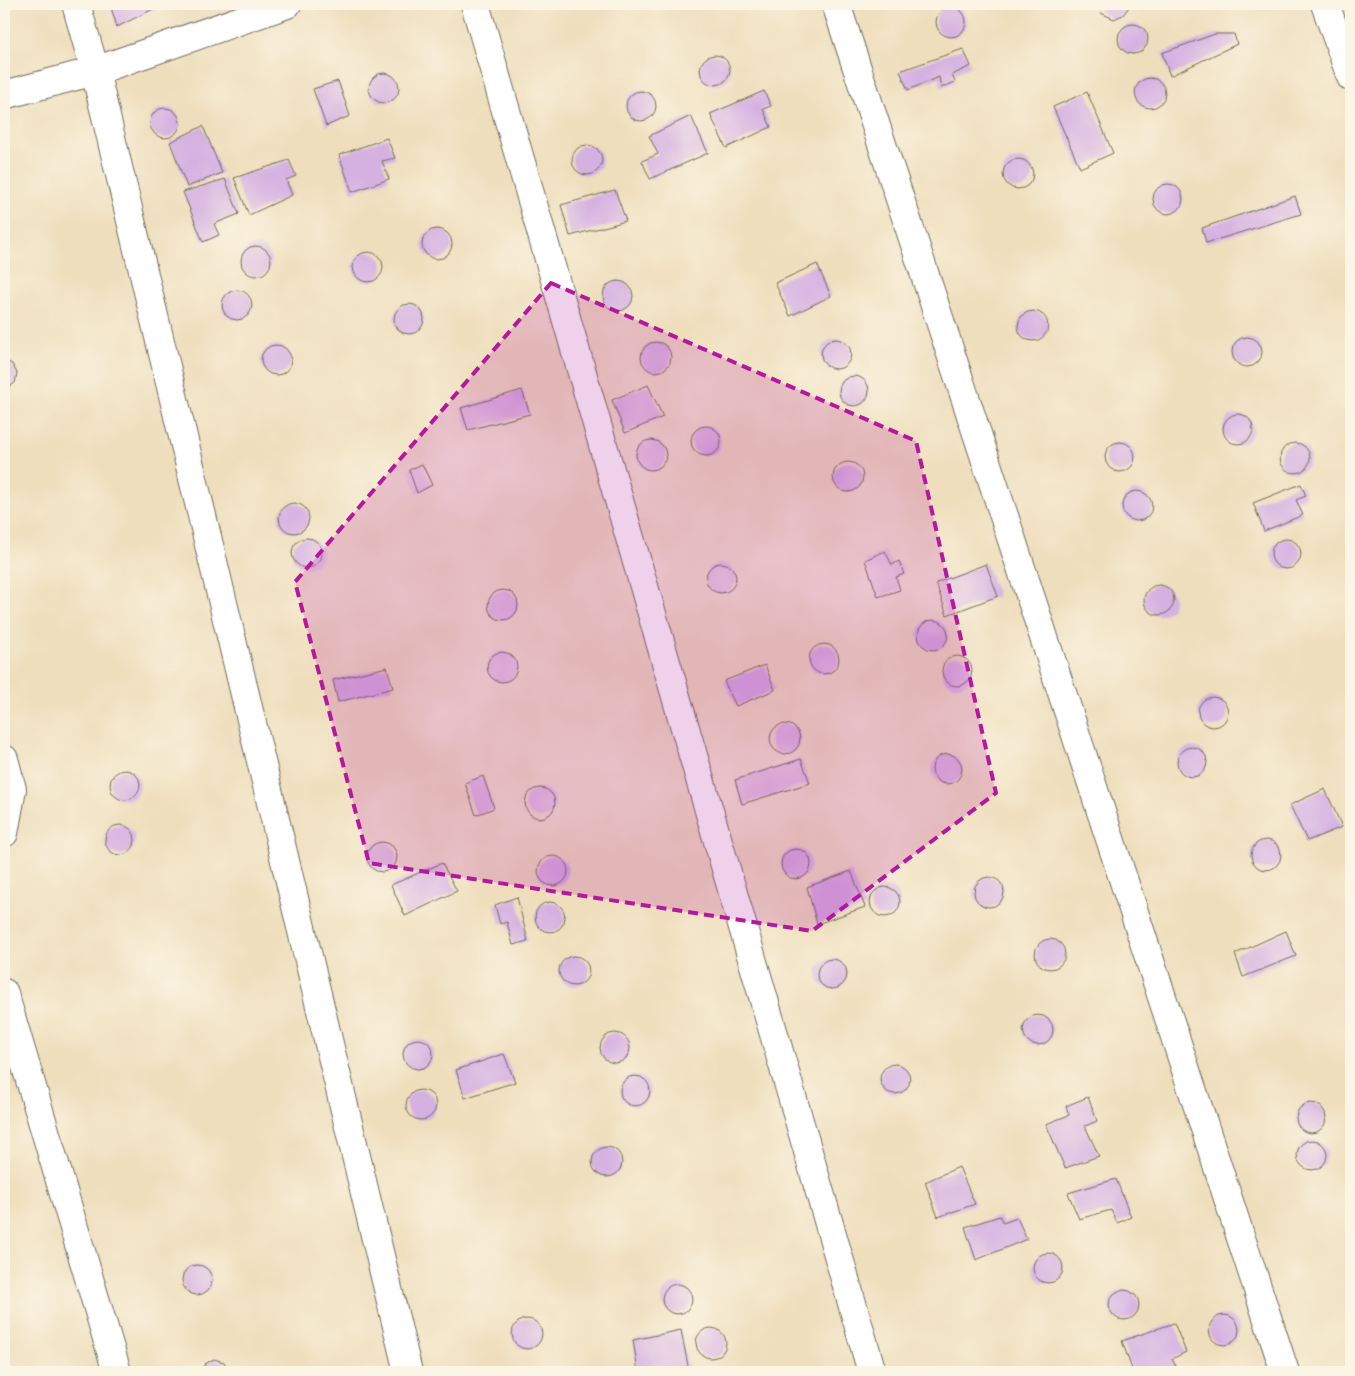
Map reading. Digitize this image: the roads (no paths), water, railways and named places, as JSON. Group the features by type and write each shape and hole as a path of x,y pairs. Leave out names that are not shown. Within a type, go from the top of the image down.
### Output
{"street":[{"path":"76,4 95,71 408,1372"},
{"path":"4,95 95,71 287,4"},
{"path":"475,4 872,1372"},
{"path":"836,4 1285,1372"},
{"path":"1325,4 1351,77"},
{"path":"4,759 12,789 4,834"},
{"path":"4,993 117,1372"}]}
